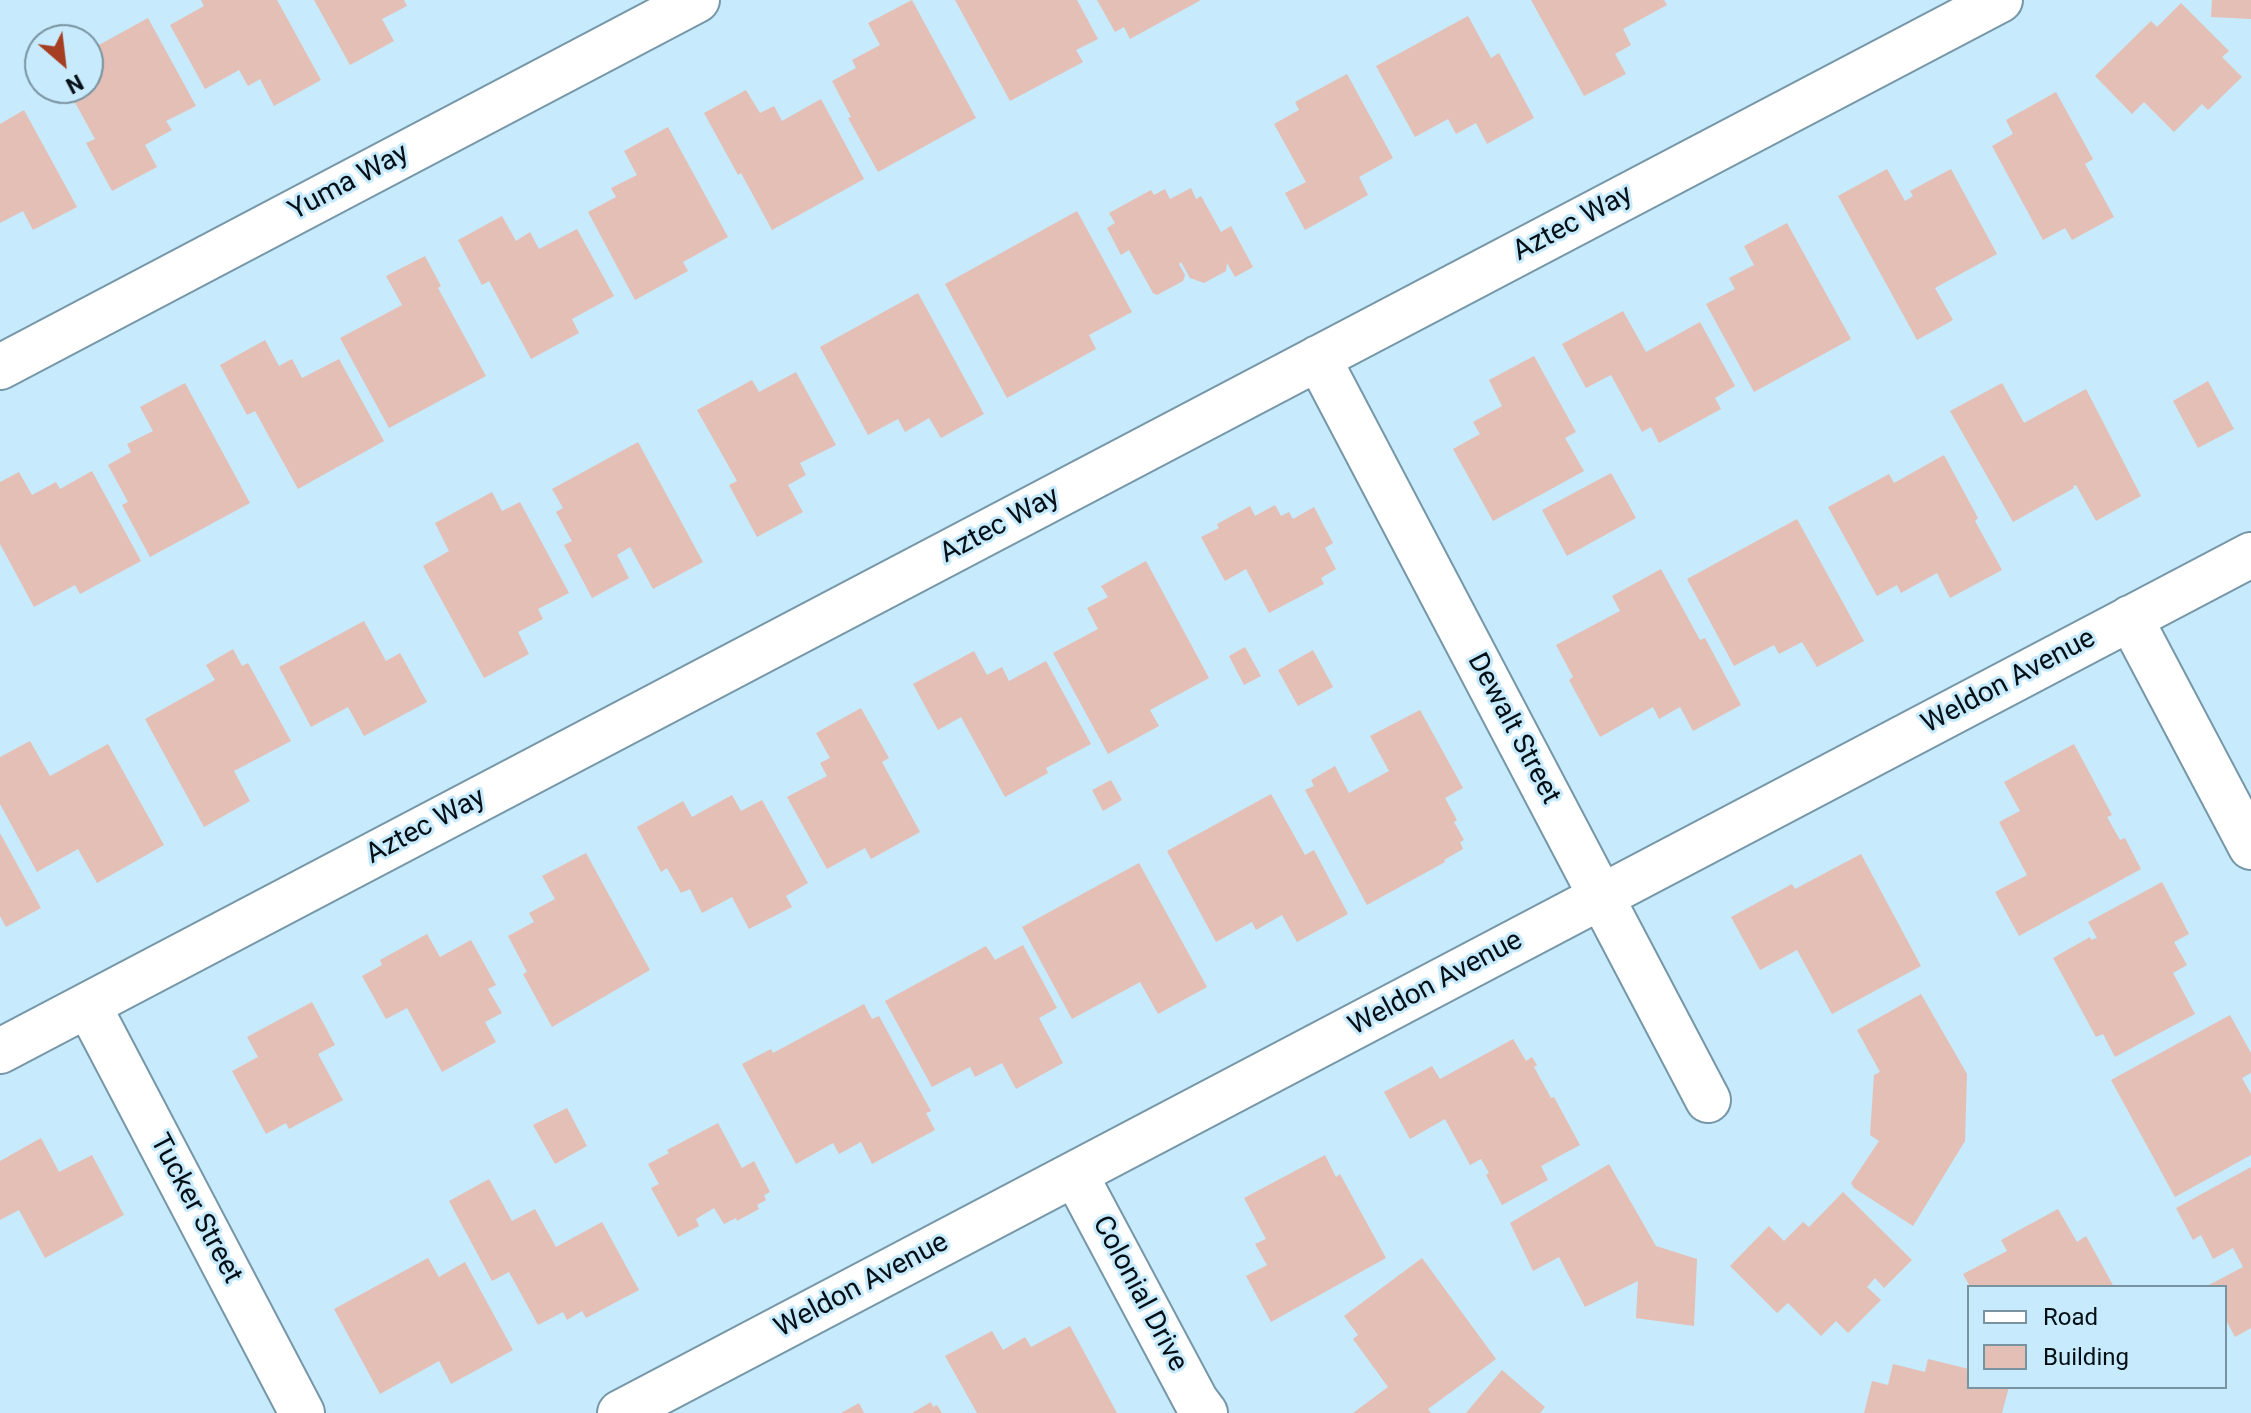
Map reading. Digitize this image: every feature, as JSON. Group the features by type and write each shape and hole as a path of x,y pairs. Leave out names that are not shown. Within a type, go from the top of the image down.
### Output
{"street":[{"name":"Yuma Way","path":"0,367 697,0"},
{"name":"Aztec Way","path":"0,1051 2000,0"},
{"name":"Dewalt Street","path":"1318,358 1708,1100"},
{"name":"Weldon Avenue","path":"620,1413 2251,555"},
{"path":"2130,618 2251,847"},
{"name":"Tucker Street","path":"88,1005 302,1413"},
{"name":"Colonial Drive","path":"1075,1174 1205,1413"}],"building":[{"path":"201,0 277,0 321,80 274,106 260,79 248,86 239,70 205,89 170,25 204,6"},
{"path":"314,0 404,0 407,6 382,19 394,41 350,65"},
{"path":"912,0 976,118 878,172 848,118 851,117 832,81 856,68 852,60 880,45 868,23"},
{"path":"955,0 1077,0 1098,39 1076,50 1083,62 1010,101"},
{"path":"1097,0 1201,0 1130,39 1124,27 1115,32"},
{"path":"1531,0 1664,0 1667,5 1623,29 1631,45 1615,54 1626,74 1584,96"},
{"path":"2212,0 2251,0 2251,19 2211,17"},
{"path":"2181,3 2229,51 2222,57 2242,77 2208,110 2202,104 2174,132 2144,102 2132,114 2095,76 2151,21 2157,27"},
{"path":"1468,16 1491,58 1499,53 1534,118 1487,144 1476,123 1456,134 1448,119 1415,137 1376,66"},
{"path":"148,18 196,106 166,121 172,130 145,145 157,167 112,191 86,143 95,139 76,104 104,104 104,42"},
{"path":"1347,74 1393,158 1359,177 1368,195 1305,230 1285,193 1306,182 1274,124 1299,110 1295,102"},
{"path":"746,90 760,113 774,106 782,121 821,99 864,179 772,230 704,113"},
{"path":"2056,92 2093,159 2085,164 2114,217 2072,240 2065,228 2043,240 1992,146 2013,134 2006,120"},
{"path":"24,110 77,207 33,230 23,211 0,223 0,124"},
{"path":"668,127 728,237 683,262 688,271 635,300 588,212 616,197 611,188 637,175 624,151"},
{"path":"1887,169 1905,201 1913,196 1910,191 1951,169 1997,254 1935,288 1953,320 1917,340 1838,196"},
{"path":"1191,188 1196,199 1201,196 1221,232 1231,226 1253,267 1235,277 1227,263 1226,271 1204,283 1190,278 1181,262 1179,264 1185,275 1183,281 1157,295 1129,250 1121,255 1107,228 1115,223 1109,213 1151,190 1154,195 1165,189 1170,199"},
{"path":"1077,211 1132,312 1089,335 1096,349 1007,398 945,284"},
{"path":"502,216 516,241 530,232 539,249 577,229 614,296 572,319 579,333 531,359 489,281 482,285 458,240"},
{"path":"1787,223 1851,339 1754,392 1706,304 1735,289 1729,278 1754,265 1744,246"},
{"path":"425,256 441,286 438,288 486,376 389,428 340,338 402,305 386,276"},
{"path":"918,293 984,414 941,438 929,418 905,432 898,419 868,435 820,347"},
{"path":"1623,311 1646,352 1700,322 1735,386 1715,398 1721,409 1659,443 1651,427 1642,432 1611,375 1586,388 1562,344"},
{"path":"265,340 279,366 292,359 302,378 339,359 384,441 298,489 255,411 247,415 220,365"},
{"path":"1534,356 1576,432 1565,438 1584,471 1493,521 1453,449 1480,434 1473,422 1502,406 1489,380"},
{"path":"796,372 836,445 800,463 806,475 788,485 803,512 757,537 729,485 737,481 697,410 752,380 759,392"},
{"path":"2208,381 2234,429 2198,448 2173,401"},
{"path":"185,383 250,503 150,557 122,505 128,502 108,465 131,452 127,444 153,431 140,407"},
{"path":"2002,383 2024,423 2086,389 2141,496 2096,521 2076,485 2013,522 1950,411"},
{"path":"638,442 703,562 653,589 630,547 617,555 629,578 592,598 564,545 572,541 556,512 563,508 552,489"},
{"path":"1944,455 2002,570 1950,598 1937,573 1901,593 1897,585 1877,596 1828,507 1889,474 1894,483"},
{"path":"92,471 141,561 80,594 75,585 34,607 0,544 0,482 19,472 32,495 56,482 60,489"},
{"path":"1611,473 1636,518 1567,556 1542,510"},
{"path":"492,492 502,511 520,502 569,593 538,609 543,619 518,632 529,654 484,678 423,566 449,551 435,523"},
{"path":"1275,505 1281,516 1289,512 1293,519 1314,507 1333,543 1325,548 1336,569 1321,578 1324,584 1269,613 1246,569 1225,581 1201,537 1219,528 1217,524 1250,506 1255,516"},
{"path":"1797,519 1864,641 1817,667 1802,642 1779,654 1774,645 1734,666 1687,579"},
{"path":"1146,561 1209,678 1150,710 1159,726 1108,754 1053,653 1098,629 1087,608 1108,597 1101,586"},
{"path":"1661,569 1700,640 1705,638 1741,705 1693,731 1680,707 1659,719 1653,707 1600,737 1569,680 1573,677 1556,645 1620,611 1612,596"},
{"path":"364,621 386,661 400,653 427,702 364,736 348,707 311,727 279,667"},
{"path":"1245,647 1261,676 1244,685 1229,656"},
{"path":"233,649 242,666 248,663 291,741 234,771 250,801 204,827 145,719 215,680 206,665"},
{"path":"1313,650 1333,687 1298,706 1278,670"},
{"path":"974,651 987,675 1002,667 1009,681 1046,661 1091,744 1046,768 1048,773 1005,797 961,717 938,730 913,684"},
{"path":"861,708 889,758 882,762 920,832 871,859 865,848 827,869 787,797 827,776 820,763 830,758 816,733"},
{"path":"1420,710 1463,788 1445,798 1457,820 1454,822 1464,840 1460,842 1463,849 1367,905 1305,790 1314,786 1311,780 1335,766 1349,793 1389,771 1370,736"},
{"path":"30,741 50,776 108,744 164,845 97,883 78,849 37,872 0,804 0,757"},
{"path":"2074,744 2112,815 2107,817 2120,840 2125,838 2141,869 2019,936 1995,892 2027,875 1999,822 2020,811 2004,782"},
{"path":"1111,780 1122,800 1103,811 1092,790"},
{"path":"1271,794 1305,855 1314,850 1348,914 1297,942 1282,915 1256,930 1252,922 1216,942 1167,851"},
{"path":"732,795 741,811 762,800 808,883 786,896 792,907 749,929 732,897 702,913 690,889 681,893 667,868 661,872 637,827 683,801 692,817"},
{"path":"0,833 41,908 6,927 0,916"},
{"path":"586,853 650,970 552,1027 523,974 527,972 508,936 534,922 529,913 555,899 542,876"},
{"path":"1861,854 1921,966 1832,1014 1797,950 1760,970 1731,917 1792,884 1795,889"},
{"path":"1139,863 1207,987 1158,1014 1140,982 1072,1019 1022,927"},
{"path":"2162,882 2189,934 2174,942 2187,965 2173,973 2195,1014 2115,1057 2103,1034 2096,1037 2053,958 2090,937 2091,940 2097,938 2088,922"},
{"path":"427,934 440,957 471,940 496,985 488,989 502,1013 485,1022 496,1042 442,1072 407,1008 386,1019 362,976 382,965 380,960"},
{"path":"1023,945 1057,1008 1039,1018 1063,1063 1016,1089 1002,1063 975,1077 970,1067 932,1087 885,1001 986,946 995,960"},
{"path":"1921,994 1967,1074 1965,1141 1913,1226 1851,1183 1879,1141 1870,1135 1874,1075 1880,1072 1857,1030"},
{"path":"312,1002 335,1045 318,1054 343,1100 289,1129 286,1123 266,1134 232,1071 258,1057 247,1037"},
{"path":"864,1004 872,1019 879,1016 931,1111 926,1113 935,1130 872,1164 861,1142 839,1154 833,1143 796,1164 742,1064 771,1049 773,1053"},
{"path":"2230,1015 2251,1053 2251,1073 2242,1078 2251,1094 2251,1155 2175,1197 2111,1080"},
{"path":"1513,1039 1526,1061 1532,1057 1537,1065 1534,1067 1580,1145 1541,1166 1548,1180 1502,1205 1481,1159 1470,1165 1445,1119 1410,1139 1384,1092 1432,1066 1440,1079"},
{"path":"567,1108 587,1146 555,1164 533,1125"},
{"path":"718,1123 742,1168 754,1161 770,1192 764,1195 766,1200 757,1205 759,1209 737,1221 736,1218 724,1224 714,1208 696,1219 699,1226 678,1237 651,1188 659,1184 648,1164 669,1153 667,1150"},
{"path":"41,1138 59,1172 92,1155 124,1215 45,1258 19,1210 0,1220 0,1161"},
{"path":"1325,1155 1336,1177 1340,1174 1386,1258 1271,1322 1246,1276 1267,1265 1255,1244 1266,1239 1244,1198"},
{"path":"1609,1164 1656,1246 1697,1259 1694,1326 1636,1318 1638,1281 1585,1307 1559,1257 1533,1271 1510,1223"},
{"path":"2251,1167 2251,1328 2235,1337 2227,1322 2227,1285 2209,1285 2243,1267 2233,1248 2213,1259 2201,1235 2193,1240 2176,1208"},
{"path":"489,1179 512,1221 535,1209 556,1247 602,1222 639,1290 586,1318 582,1311 567,1320 563,1312 538,1325 509,1272 492,1281 449,1201"},
{"path":"1843,1192 1912,1260 1884,1288 1875,1278 1867,1287 1881,1300 1848,1333 1836,1321 1821,1336 1788,1303 1777,1313 1730,1266 1769,1226 1784,1241 1803,1222 1809,1227"},
{"path":"2058,1209 2077,1242 2086,1236 2113,1285 1969,1285 1963,1274 2007,1251 2001,1240"},
{"path":"428,1258 439,1277 465,1262 513,1350 451,1384 439,1361 380,1394 334,1309"},
{"path":"1422,1258 1496,1359 1428,1409 1431,1413 1353,1413 1388,1387 1353,1339 1358,1335 1344,1316"},
{"path":"1070,1326 1117,1413 977,1413 945,1356 992,1331 1003,1350 1025,1337 1031,1347"},
{"path":"1928,1359 1967,1369 1967,1389 2008,1389 2002,1413 1864,1413 1872,1381 1888,1385 1893,1364 1925,1372"},
{"path":"1502,1370 1545,1407 1540,1413 1466,1413"},
{"path":"931,1402 942,1413 912,1413"},
{"path":"859,1403 864,1413 841,1413"}]}
